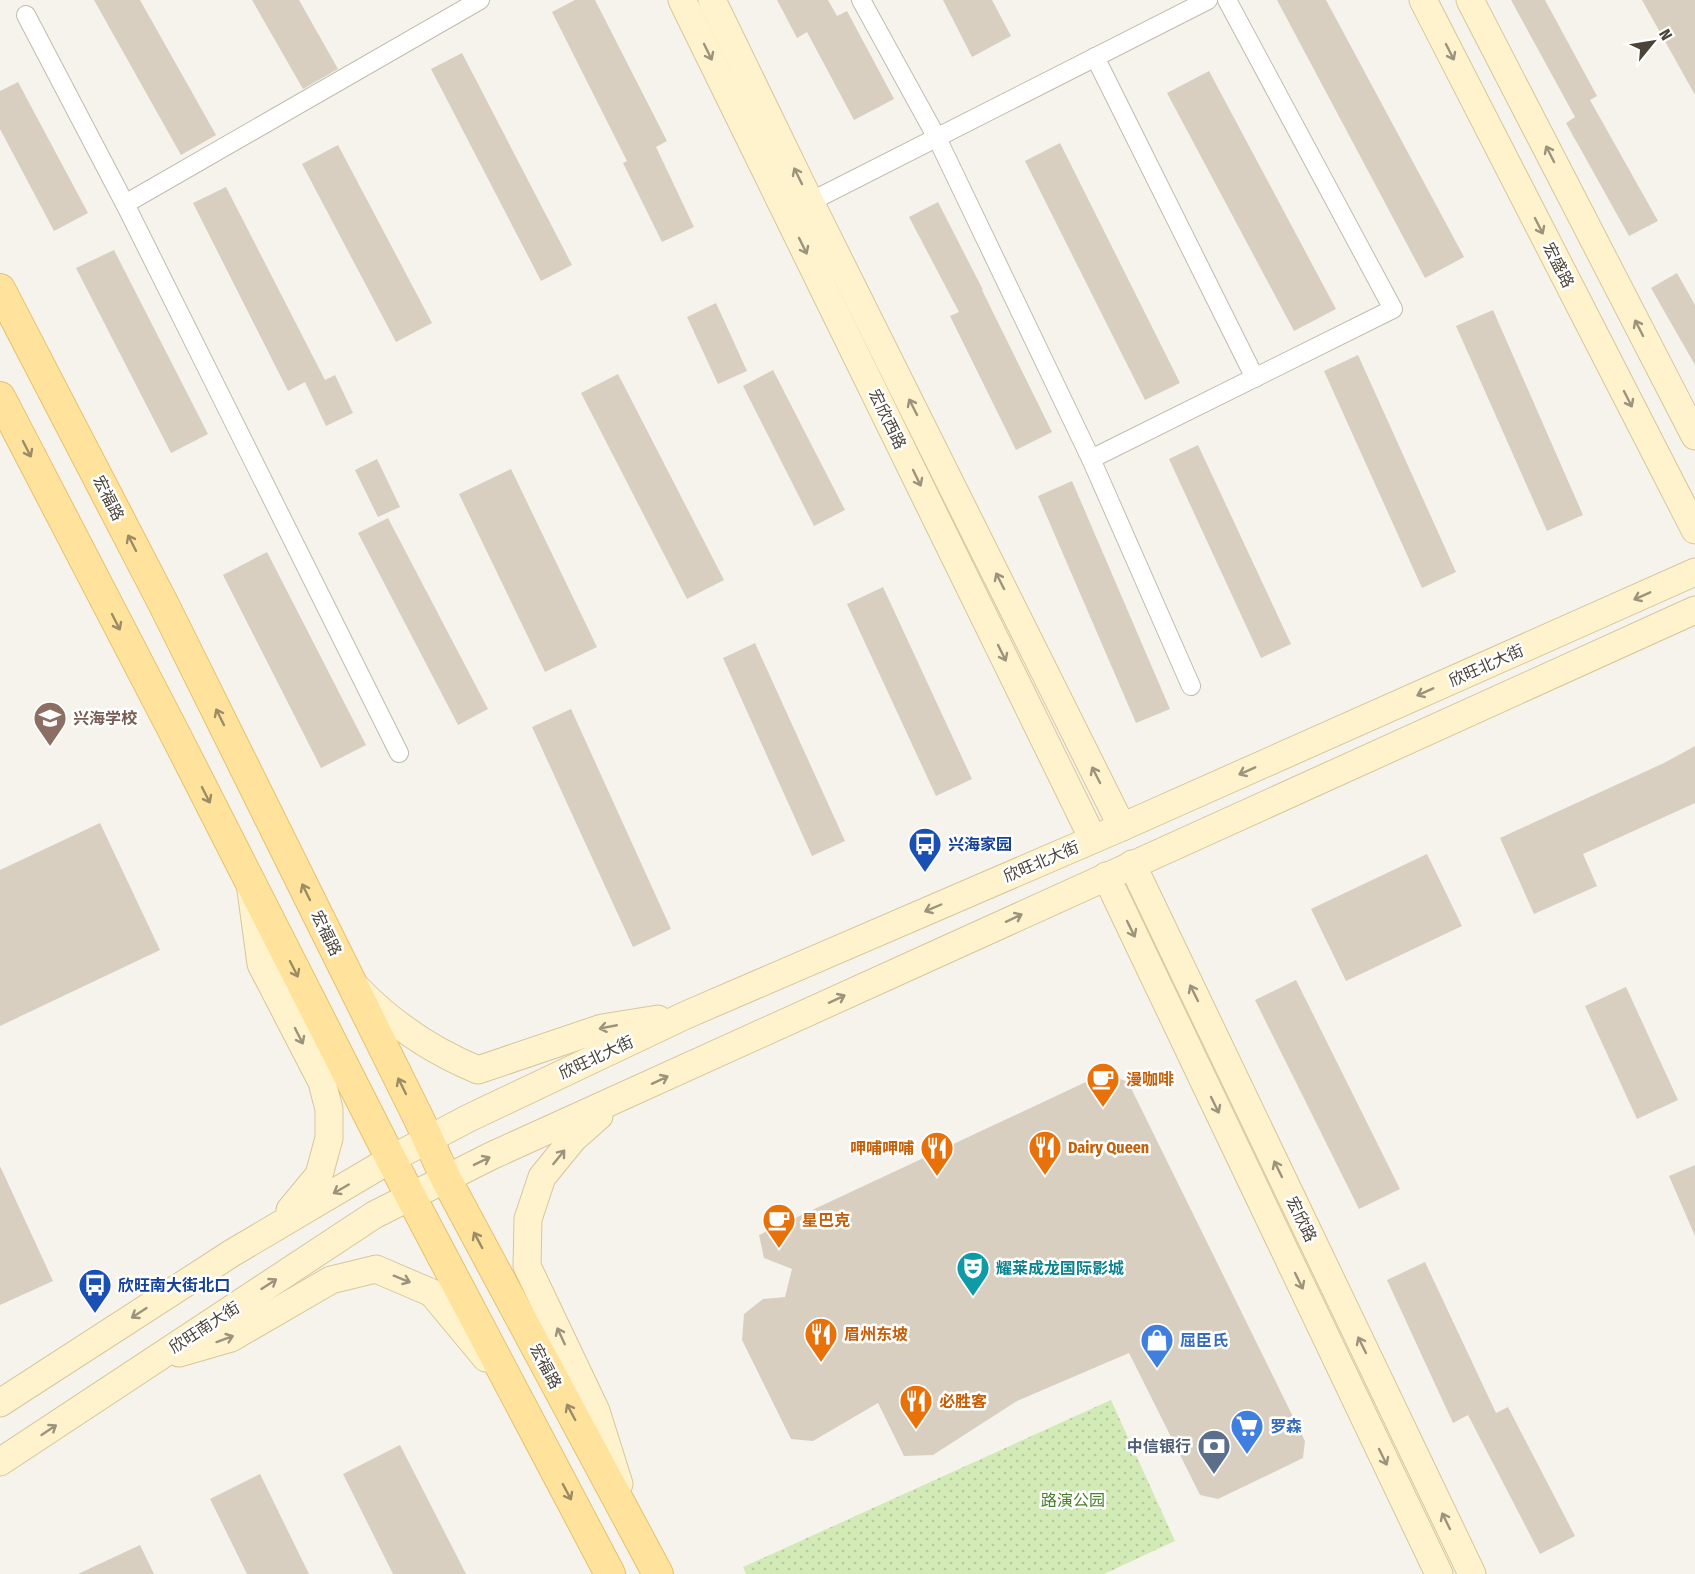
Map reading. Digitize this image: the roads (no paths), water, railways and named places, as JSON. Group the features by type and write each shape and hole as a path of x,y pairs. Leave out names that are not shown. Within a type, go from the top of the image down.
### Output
{"main road":[{"name":"宏欣西路","path":"682,0 798,207 1122,827"},
{"name":"宏欣西路","path":"712,0 798,207 1093,839"},
{"name":"宏盛路","path":"1423,0 1695,530"},
{"path":"1470,0 1695,436"},
{"name":"宏福路","path":"0,289 163,603 428,1138 446,1179 658,1574"},
{"path":"0,397 391,1159 610,1574"},
{"name":"欣旺北大街","path":"391,1159 428,1138 686,1015 1122,827 1695,572"},
{"path":"411,1196 1132,864 1695,610"},
{"name":"宏欣路","path":"1132,864 1472,1574"},
{"name":"宏欣路","path":"1106,876 1439,1574"},
{"path":"232,1253 290,1209 312,1184 319,1175 329,1138 329,1109 322,1082 261,964 250,883"},
{"path":"350,981 380,1011 413,1037 453,1060 478,1070 602,1028 686,1015"},
{"path":"618,1099 573,1139 542,1177 528,1219 527,1266 596,1411 634,1528"},
{"path":"0,1403 232,1253 391,1159"},
{"name":"欣旺南大街","path":"0,1462 374,1215 411,1196"},
{"path":"150,1362 231,1338 331,1280 376,1269 432,1293 471,1337 520,1403"}],"street":[{"path":"125,204 480,0"},
{"path":"861,0 937,138 1091,459 1191,686"},
{"path":"798,207 1209,0"},
{"path":"1091,459 1393,309 1227,0"},
{"path":"26,15 125,204 399,753"},
{"path":"1095,57 1255,378"}],"place":[{"name":"兴海学校","path":"50,747"},
{"name":"兴海家园","path":"925,873"},
{"name":"漫咖啡","path":"1103,1108"},
{"name":"Dairy Queen","path":"1045,1176"},
{"name":"呷哺呷哺","path":"937,1177"},
{"name":"星巴克","path":"779,1249"},
{"name":"耀莱成龙国际影城","path":"973,1297"},
{"name":"欣旺南大街北口","path":"95,1314"},
{"name":"眉州东坡","path":"821,1363"},
{"name":"屈臣氏","path":"1157,1369"},
{"name":"必胜客","path":"916,1430"},
{"name":"罗森","path":"1247,1455"},
{"name":"中信银行","path":"1214,1475"}],"park label":[{"name":"路演公园","path":"1073,1500"}]}
